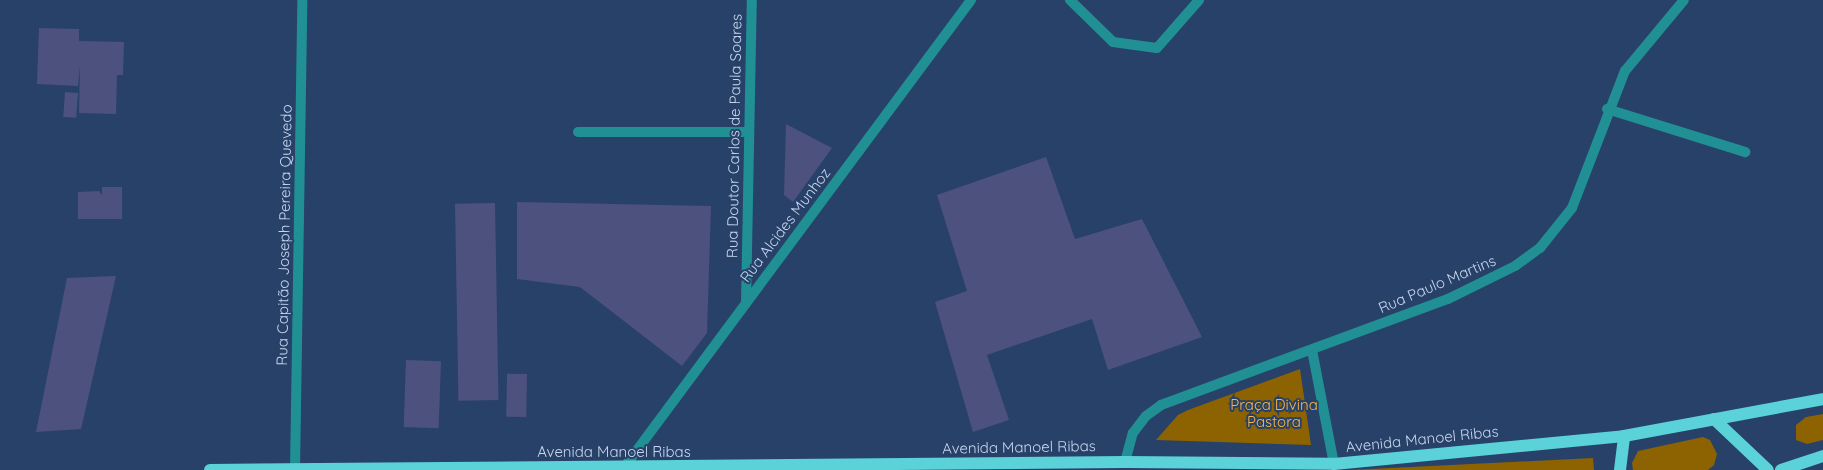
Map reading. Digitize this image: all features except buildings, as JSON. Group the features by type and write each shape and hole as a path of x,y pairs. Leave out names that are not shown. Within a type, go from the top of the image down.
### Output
{"main road":[{"name":"Avenida Manoel Ribas","path":"210,470 623,469 1125,462 1334,464 1624,436 1823,399"},
{"path":"1714,419 1768,470"},
{"path":"1620,470 1624,436"},
{"path":"1781,470 1823,456"}],"street":[{"name":"Rua Capitão Joseph Pereira Quevedo","path":"295,470 302,0"},
{"name":"Rua Doutor Carlos de Paula Soares","path":"746,303 752,0"},
{"name":"Rua Alcides Munhoz","path":"623,469 971,0"},
{"path":"1070,0 1113,42 1157,48 1199,0"},
{"name":"Rua Paulo Martins","path":"1125,462 1133,434 1146,416 1161,405 1312,350 1482,284 1540,248 1572,208 1607,109 1635,54 1684,0"},
{"path":"1607,109 1745,152"},
{"path":"578,132 749,132"},
{"path":"1312,350 1334,464"}],"green space":[{"name":"Praça Divina Pastora","path":"1300,369 1311,445 1156,440 1178,415 1188,410"},
{"path":"1823,414 1823,440 1807,444 1796,440 1796,425 1806,417"},
{"path":"1703,437 1710,440 1717,454 1714,465 1708,470 1633,470 1632,463 1638,451"},
{"path":"1593,458 1594,470 1350,470"}]}
